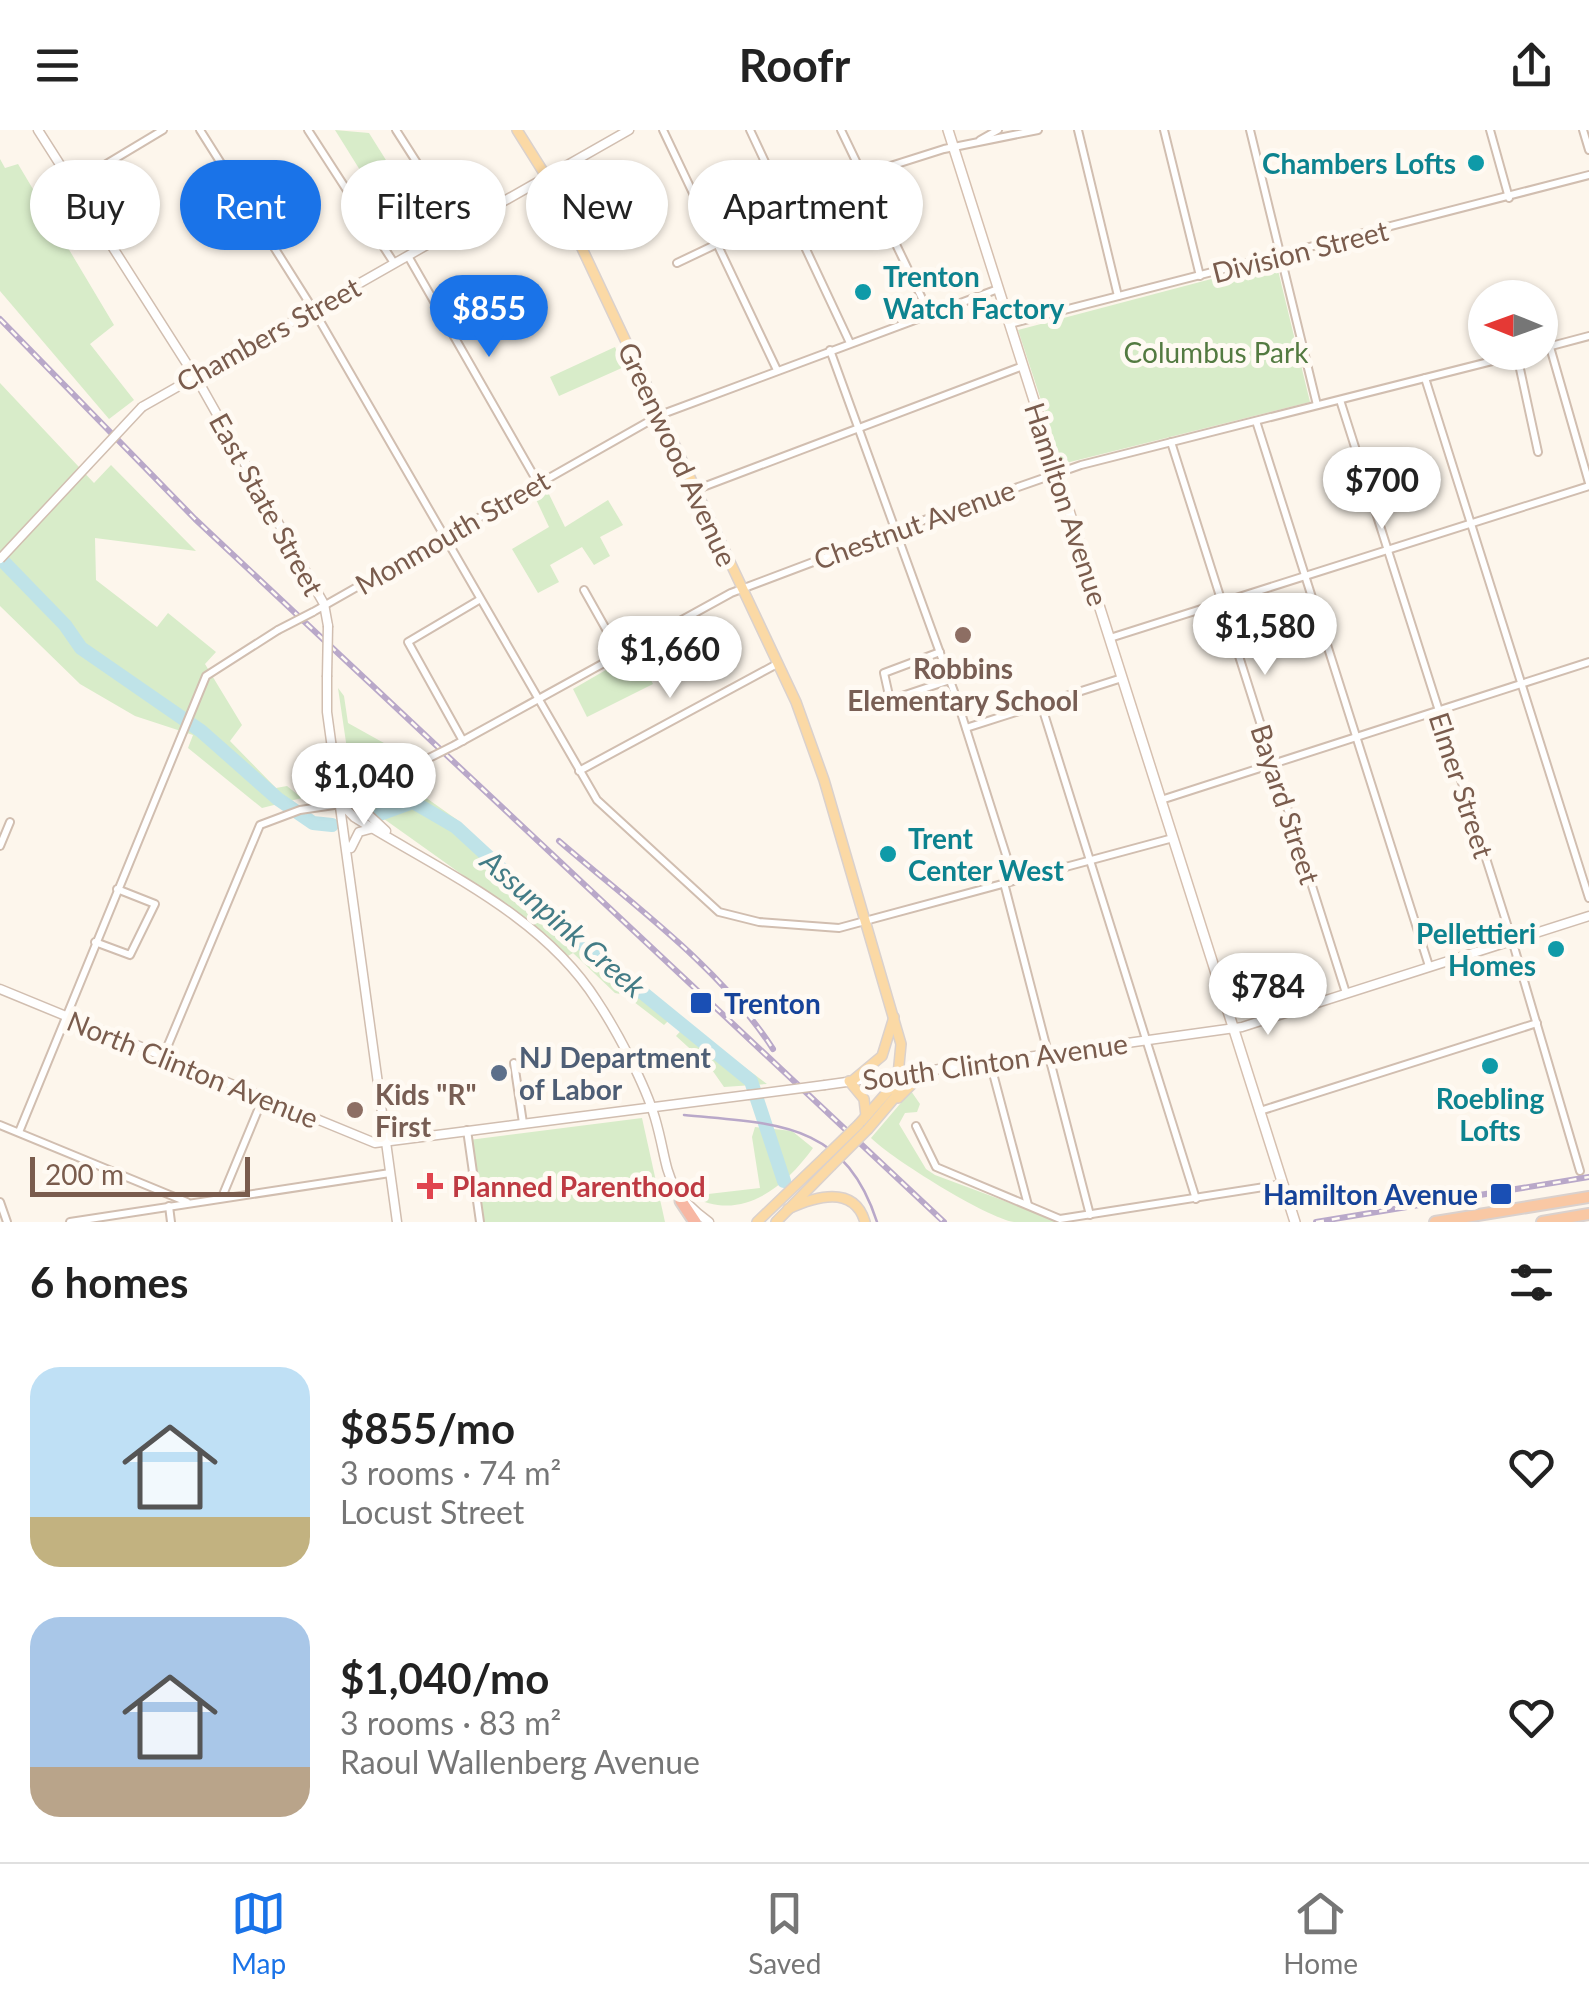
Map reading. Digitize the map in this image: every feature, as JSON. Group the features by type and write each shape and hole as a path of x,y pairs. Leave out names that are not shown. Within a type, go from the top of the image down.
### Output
{"highway":[{"path":"1435,1222 1589,1197"},
{"path":"682,1201 695,1222"},
{"path":"1542,1222 1589,1214"}],"main road":[{"name":"Greenwood Avenue","path":"516,130 535,160"},
{"name":"Hamilton Avenue","path":"948,130 1295,1222"},
{"name":"Greenwood Avenue","path":"581,250 804,722 901,1044 900,1074 892,1104"},
{"path":"864,1123 864,1100 850,1081 882,1056 894,1015"},
{"path":"864,1123 892,1104 925,1071"},
{"path":"776,1222 884,1100 900,1074"},
{"path":"757,1222 828,1162"},
{"path":"788,1209 821,1197 840,1197 858,1206 864,1222"}],"street":[{"name":"East State Street","path":"38,130 57,160"},
{"path":"113,160 163,130"},
{"path":"200,130 314,309 579,771 604,808 720,912 820,930 1174,838"},
{"path":"308,130 394,263"},
{"path":"396,130 415,160"},
{"name":"Chambers Street","path":"574,160 629,130"},
{"path":"663,130 688,182"},
{"path":"750,130 764,160"},
{"path":"841,130 855,160"},
{"path":"974,143 998,130"},
{"path":"915,160 1038,130"},
{"path":"1078,130 1118,296"},
{"path":"1164,130 1200,276"},
{"path":"1250,130 1317,405"},
{"path":"1490,130 1508,198"},
{"path":"1583,130 1589,150"},
{"name":"Division Street","path":"1010,324 1589,175"},
{"name":"East State Street","path":"115,250 194,375 324,604 328,626 326,677 341,804 397,1222"},
{"name":"Chambers Street","path":"0,559 142,407 418,250"},
{"path":"678,264 706,250"},
{"path":"721,250 777,370"},
{"path":"806,250 850,343"},
{"path":"898,250 929,314"},
{"path":"408,256 538,484"},
{"name":"Monmouth Street","path":"19,1132 196,699 212,670 660,415 998,288"},
{"path":"1558,345 1589,336"},
{"path":"830,350 950,680 1014,880"},
{"path":"696,490 1023,366"},
{"name":"Chestnut Avenue","path":"341,804 741,589 1057,472 1468,367"},
{"path":"1520,370 1538,452"},
{"path":"1110,638 1589,484 1557,370"},
{"path":"1425,378 1589,898"},
{"name":"Elmer Street","path":"1340,400 1512,940 1580,1171"},
{"path":"1256,420 1429,966"},
{"name":"Bayard Street","path":"1172,442 1346,994"},
{"path":"584,590 620,654"},
{"path":"459,743 408,642 479,600"},
{"path":"940,652 884,674 890,700 950,680"},
{"path":"1161,800 1589,662"},
{"path":"579,771 777,664"},
{"path":"966,728 1122,678"},
{"path":"1042,704 1196,1199"},
{"path":"341,804 373,829 388,834"},
{"path":"164,1057 259,827 309,808 358,804 388,834 508,912 564,962 597,1000 650,1106 664,1168 682,1201 709,1222"},
{"path":"0,846 10,822"},
{"path":"350,858 352,840 363,830 373,829"},
{"path":"1004,883 1090,1216"},
{"path":"95,942 130,955 155,904 118,889"},
{"name":"South Clinton Avenue","path":"386,1141 1233,1028 1589,916"},
{"name":"North Clinton Avenue","path":"0,990 375,1143 386,1141"},
{"path":"1260,1112 1537,1024"},
{"path":"990,1062 1028,1206"},
{"path":"514,1063 522,1123"},
{"path":"222,1198 263,1098"},
{"path":"0,1125 188,1203"},
{"path":"916,1126 934,1165 1057,1218 1283,1184"},
{"path":"467,1130 480,1222"},
{"path":"70,1222 390,1172"},
{"path":"0,1202 6,1222"},
{"path":"169,1206 171,1222"}],"green space":[{"path":"335,130 369,133 386,160 354,160"},
{"path":"0,159 5,168 18,164 30,184 30,250 69,250 114,325 90,344 134,400 109,419 0,291"},
{"name":"Columbus Park","path":"1276,262 1310,402 1062,464 1018,330"},
{"path":"615,347 624,367 559,396 550,377"},
{"path":"0,383 94,483 111,465 196,551 95,538 96,580 157,627 168,613 216,652 205,664 242,725 230,741 276,788 287,786 302,798 262,808 188,748 193,735 135,716 80,684 0,606"},
{"path":"546,488 565,527 608,500 623,525 600,537 610,556 594,565 582,547 550,565 559,582 538,593 512,549 549,527 534,495"},
{"path":"637,652 653,684 587,717 573,689"},
{"path":"338,688 344,696 348,723 409,757 352,783"},
{"path":"420,766 427,775 425,797 456,819 597,952 675,1014 664,1025 625,995 615,993 573,953 568,956 547,935 356,799"},
{"path":"687,1024 767,1084 724,1087 710,1067 676,1036"},
{"path":"911,1091 920,1104 917,1112 905,1113 899,1124 926,1169 1061,1222 1014,1222 1001,1218 940,1186 871,1138"},
{"path":"642,1118 665,1222 480,1222 469,1140"},
{"path":"755,1127 792,1131 813,1148 773,1189 743,1204 726,1206 691,1196 760,1188 752,1137"}],"waterway":[{"name":"Assunpink Creek","path":"0,558 65,625 81,648 201,731 278,799 313,823 332,825"},
{"name":"Assunpink Creek","path":"380,814 413,802 456,827 584,945 751,1081 784,1181"}],"tram line":[{"path":"684,1115 775,1126 825,1146 863,1188 877,1222"}],"railway":[{"path":"0,319 195,519 944,1222"},
{"path":"559,841 701,964 752,1019 773,1049"},
{"path":"1316,1222 1589,1177"}],"place":[{"name":"Chambers Lofts","path":"1476,163"},
{"name":"Trenton Watch Factory","path":"863,292"},
{"name":"Robbins Elementary School","path":"963,635"},
{"name":"Trent Center West","path":"888,854"},
{"name":"Pellettieri Homes","path":"1556,949"},
{"name":"Trenton","path":"701,1003"},
{"name":"Roebling Lofts","path":"1490,1066"},
{"name":"NJ Department of Labor","path":"499,1073"},
{"name":"Kids \"R\" First","path":"355,1110"},
{"name":"Planned Parenthood","path":"430,1186"},
{"name":"Hamilton Avenue","path":"1501,1194"}]}
